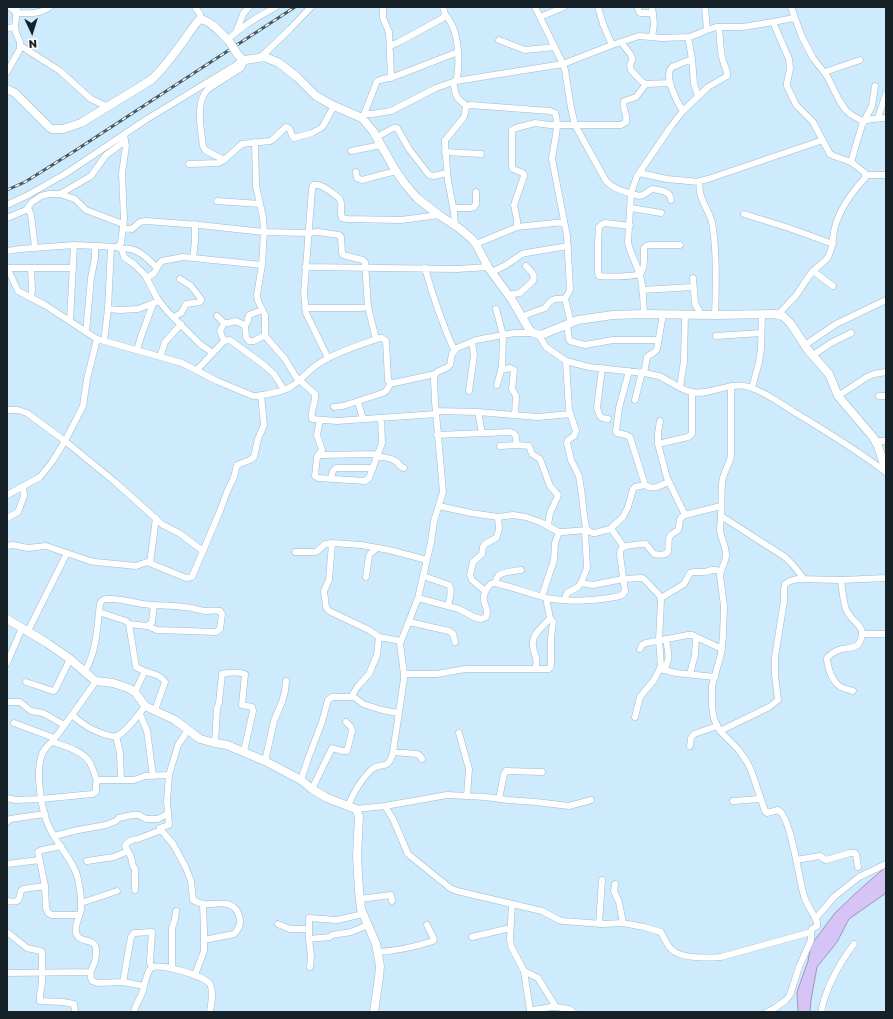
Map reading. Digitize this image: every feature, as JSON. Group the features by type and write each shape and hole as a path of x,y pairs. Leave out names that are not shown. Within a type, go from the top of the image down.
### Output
{"street":[{"path":"10,7 17,10 39,13 50,7"},
{"path":"236,31 244,14 252,7"},
{"path":"228,40 245,24 276,7"},
{"path":"261,57 311,7"},
{"path":"383,7 383,18 388,30 390,46 391,78"},
{"path":"443,7 445,14 453,28 458,52 457,77 454,82 456,97 458,99 467,106 486,106 553,112 556,115 555,144 552,159 568,246 570,289 566,299 570,341 583,345 613,340 658,340"},
{"path":"535,7 556,47 563,64 575,125 606,181 613,187 641,196 654,189 668,193 671,196 671,200"},
{"path":"540,17 564,7"},
{"path":"598,7 612,45"},
{"path":"636,7 640,13 653,10 654,24 652,37"},
{"path":"705,7 706,30"},
{"path":"791,7 802,37 813,58 825,72 845,109 854,116 865,121 886,118"},
{"path":"198,8 201,19"},
{"path":"7,72 21,46 15,27 17,10"},
{"path":"390,46 443,18 445,14"},
{"path":"7,205 66,174 124,138 158,112 236,65 242,58 265,57 282,65 312,92 334,106 364,116 391,111 436,88 454,82 563,64 639,36 659,38 688,37 719,27 743,27 794,18"},
{"path":"201,19 212,24 228,40 242,58 241,68 204,92 202,99 200,115 203,146 205,150 224,160"},
{"path":"7,89 15,93 49,127 52,129 63,130 79,124 156,76 197,22 201,19"},
{"path":"773,22 789,59 790,69 786,83 796,105 813,122 830,154 851,162 865,173 865,175"},
{"path":"7,28 15,27"},
{"path":"644,314 642,283 629,245 631,193 639,173 682,112 708,87 726,78 728,75 721,50 719,27"},
{"path":"688,37 694,84 698,96"},
{"path":"500,40 525,50 556,47"},
{"path":"621,42 631,55 631,70 641,81 646,84 670,83"},
{"path":"21,46 60,71 91,99 108,107"},
{"path":"364,116 378,81 416,69 458,52"},
{"path":"682,112 674,96 669,73 672,67 692,59"},
{"path":"825,72 860,60"},
{"path":"518,227 518,220 514,205 524,176 522,173 513,169 512,166 512,130 535,123 556,125 624,124 627,116 623,103 624,101 636,97 646,84"},
{"path":"851,162 862,125 872,106 875,86"},
{"path":"878,118 886,94"},
{"path":"189,164 218,163 224,160 242,144 270,141 286,127 290,128 292,137 294,138 315,132 323,126 334,106"},
{"path":"455,226 447,173 445,140 464,117 467,106"},
{"path":"364,116 405,184 417,198 472,239 530,332 535,334 546,347 566,361 585,366 643,372 660,376 692,392 701,393 731,386 752,388 770,396 825,430 868,458 886,472"},
{"path":"377,137 393,128 397,128 409,149 429,175 434,176 447,173"},
{"path":"60,194 91,176 106,155 124,138"},
{"path":"124,138 126,149 122,173 123,226 120,248 124,257 139,268 147,278 156,302 174,317 201,344 213,353"},
{"path":"639,173 667,180 699,182 701,180 707,180 823,140"},
{"path":"255,142 256,186 263,218 264,232 262,265 257,295 258,301 264,315 264,330 266,337 285,359 299,380 315,394 316,399 312,419 337,421 436,412 478,412 543,417 570,414"},
{"path":"351,151 381,145"},
{"path":"445,152 481,154"},
{"path":"356,172 357,178 362,180 396,171"},
{"path":"865,175 886,175"},
{"path":"779,314 794,297 813,271 827,258 833,244 835,225 846,200 865,178 865,175"},
{"path":"699,182 701,196 711,220 714,238 716,255 715,315"},
{"path":"328,358 308,319 305,308 305,267 313,185 321,185 341,200 342,204 340,214 342,218 401,220 439,215"},
{"path":"453,208 474,207 476,204 476,192"},
{"path":"7,218 24,211 32,202 45,194 60,194 72,198 86,210 132,229 140,222 146,221 195,224 264,232 318,232 339,235 341,238 343,255 364,261 366,268 368,307 376,339"},
{"path":"217,201 260,204"},
{"path":"28,208 31,215 35,248"},
{"path":"631,208 661,213"},
{"path":"744,214 833,244"},
{"path":"476,244 518,227 564,222"},
{"path":"630,226 606,223 599,227 599,276 634,276 640,274 643,269 644,248 646,246 680,245"},
{"path":"193,258 195,224"},
{"path":"70,321 74,245"},
{"path":"7,251 74,245 112,246 127,248 141,253 157,268"},
{"path":"86,332 91,278 96,256 95,246"},
{"path":"104,341 108,309 112,246"},
{"path":"305,267 490,269 506,265 522,254 568,246"},
{"path":"147,278 154,273 161,261 183,257 262,265"},
{"path":"508,295 520,293 533,281 534,275 526,266"},
{"path":"73,268 7,267 18,291 45,305 97,339 182,363 217,381 250,395 257,396 292,387 321,361 357,346 382,338 386,341 388,380 391,383"},
{"path":"31,268 31,298"},
{"path":"425,268 442,323 454,350"},
{"path":"813,271 833,286"},
{"path":"692,278 695,304 700,315"},
{"path":"174,317 180,313 186,304 200,302 201,300 191,286 180,279"},
{"path":"642,290 693,287"},
{"path":"522,317 531,312 545,308 552,300 557,298 566,299"},
{"path":"805,345 836,324 886,300"},
{"path":"108,309 120,310 142,308 156,302"},
{"path":"137,350 149,316 156,302"},
{"path":"305,308 368,307"},
{"path":"496,309 503,335 501,370 497,385"},
{"path":"262,310 249,315 245,324 246,338 249,341 254,341 266,335"},
{"path":"635,400 647,357 656,352 663,314"},
{"path":"752,388 761,349 762,314"},
{"path":"334,407 358,402 383,393 391,383 435,374 450,365 452,354 457,348 472,342 503,335 515,333 545,334 578,320 613,315 779,314 791,324 805,345 828,374 838,396 876,440 886,472"},
{"path":"680,387 684,361 685,315"},
{"path":"217,316 224,323 236,321 244,325 245,324"},
{"path":"224,323 220,331 224,341"},
{"path":"160,357 165,342 181,324"},
{"path":"716,336 761,333"},
{"path":"813,355 830,343 852,333"},
{"path":"7,495 40,477 52,462 65,441 83,406 87,379 97,339"},
{"path":"197,370 226,340 232,342 264,365 274,374 284,390"},
{"path":"469,391 474,355 472,342"},
{"path":"564,600 567,593 581,583 587,566 586,528 579,476 571,460 567,443 568,440 574,436 576,431 570,414 566,361"},
{"path":"501,370 510,368 514,370 512,390 516,396 515,415"},
{"path":"602,368 597,408 600,416 608,419"},
{"path":"629,371 619,408 616,431 617,433 630,437 645,485 648,488 655,488 668,482"},
{"path":"838,396 867,377 886,372"},
{"path":"348,806 352,795 369,772 375,768 390,763 393,752 404,674 400,648 401,641 418,598 434,521 444,489 437,435 434,387 435,374"},
{"path":"731,386 731,459 722,480 720,523 726,554 721,572 724,606 722,648 712,686 712,707 714,719 719,728 738,749 751,770 764,810 769,813 778,810 781,812 789,831 804,898 817,922 817,925 812,929 810,940 790,995 786,1000 767,1012"},
{"path":"658,444 688,437 692,434 692,392"},
{"path":"7,546 28,548 46,546 96,562 136,566 144,563 150,563 190,578 194,574 220,511 234,477 237,464 250,460 254,457 258,439 265,422 261,395"},
{"path":"879,396 886,396"},
{"path":"358,402 363,419"},
{"path":"7,410 18,410 27,413 65,441 163,525 184,536 203,551"},
{"path":"478,412 482,433"},
{"path":"320,420 317,436 322,450 317,457 315,476 318,478 365,481 369,478 382,443 381,418"},
{"path":"660,421 658,444 668,482 685,515"},
{"path":"437,435 511,432 516,435 518,445"},
{"path":"876,440 886,441"},
{"path":"500,446 529,446 532,454 540,459 550,486 558,495 558,498 550,513 548,526"},
{"path":"318,455 377,455 396,461 404,468"},
{"path":"331,478 333,471 336,468 372,468"},
{"path":"439,506 471,514 498,518 513,515 526,517 560,532 586,531 596,533 610,529 623,517 628,507 633,489 635,487 645,485"},
{"path":"7,518 18,512 24,496 23,486"},
{"path":"418,598 459,609 474,617 484,619 487,614 483,599 485,592 490,584 496,582 544,597 564,600 578,601 622,595 625,591 620,555 621,549 638,544 646,544 654,554 657,555 666,553 669,549 670,536 678,530 681,517 721,506"},
{"path":"721,516 785,557 804,579"},
{"path":"150,563 156,518"},
{"path":"485,592 472,580 470,575 473,562 482,554 483,546 497,536 499,529 498,518"},
{"path":"610,529 614,531 624,547"},
{"path":"404,674 437,674 465,669 549,669 551,665 551,638 553,622 550,618 544,597 554,560 555,543 560,532"},
{"path":"295,552 316,552 325,544 332,543 361,545 389,550 427,560"},
{"path":"332,543 329,580 324,591 327,609 380,637 401,641"},
{"path":"366,577 369,556 376,548"},
{"path":"7,663 67,553"},
{"path":"496,582 498,575 502,573 521,570"},
{"path":"661,598 684,584 692,572 716,570 721,572"},
{"path":"423,576 449,585 451,588 451,593 448,606"},
{"path":"581,583 593,584 639,578 644,579 658,593 661,598 659,640 662,670"},
{"path":"690,746 691,738 694,734 719,728 768,707 778,700 775,662 785,584 798,579 841,580 886,578"},
{"path":"841,580 846,609 853,620 861,628 862,634 858,645 839,650 828,657 827,660 829,670 839,687 853,691"},
{"path":"85,671 95,646 100,602 104,599 118,599 144,604 184,607 196,610 220,611 222,612 222,616 220,629 216,632 185,631 156,630 148,626 129,624 126,621 99,612"},
{"path":"148,626 152,622 154,605"},
{"path":"535,669 537,668 537,660 532,642 550,618"},
{"path":"7,619 70,659 96,681 113,683 128,688 135,692 145,706 175,720 200,739 215,743 222,743 265,760 301,780 327,798 356,810 438,796 486,797 569,806 591,800"},
{"path":"409,622 449,631 453,634 454,642"},
{"path":"129,624 136,667 158,675 165,682 155,710"},
{"path":"862,634 886,634"},
{"path":"640,649 644,644 688,635 722,648"},
{"path":"351,697 358,686 369,674 377,655 380,637"},
{"path":"690,674 695,655 696,637"},
{"path":"635,717 640,697 667,663 669,657 666,639"},
{"path":"26,682 53,691 55,690 70,659"},
{"path":"662,670 715,677"},
{"path":"135,692 144,675 144,671"},
{"path":"215,743 217,708 219,703 222,674 242,673 245,674 242,705 252,707 253,711 244,751"},
{"path":"96,681 72,715 43,751 41,756 39,781 41,799 50,829 77,875 81,892 81,903 76,929 77,935 82,940 92,942 96,947 95,960 90,972 92,981 95,983 123,982 144,986"},
{"path":"265,760 274,721 285,691 286,681"},
{"path":"301,780 322,722 328,700 332,697 356,698 363,704 398,713"},
{"path":"7,702 20,702 31,711 42,713 64,725"},
{"path":"72,715 88,727 107,735 116,736 120,734 140,714 145,706"},
{"path":"140,714 147,731 153,776"},
{"path":"312,789 332,748 347,751 352,731 346,722"},
{"path":"7,798 16,800 41,799 96,792 96,781 88,759 72,749 14,723"},
{"path":"135,890 135,869 131,857 125,847 128,842 134,839 138,839 161,830 160,828 169,825 167,796 169,776 178,745 188,730"},
{"path":"459,734 469,769 467,796"},
{"path":"116,736 120,753 121,780"},
{"path":"393,752 417,754 422,759"},
{"path":"500,799 504,774 506,771 542,772"},
{"path":"96,781 134,780 142,777 169,776"},
{"path":"733,801 760,799"},
{"path":"385,806 394,819 408,854 450,888 457,891 542,911 559,920 599,924 623,923 644,927 661,932 671,949 676,953 706,958 721,957 811,932"},
{"path":"356,810 359,816 357,856 360,899 363,914 376,944 380,966 374,1012"},
{"path":"7,822 10,819 45,814"},
{"path":"54,836 106,825 116,821 119,818 132,815 139,815 146,819 158,819 168,814"},
{"path":"161,830 173,844 186,868 191,883 193,900 203,904 230,904 241,918 239,928 234,934 204,940"},
{"path":"61,846 38,852 45,886 46,908 48,913 52,915 79,915"},
{"path":"87,861 114,857 128,851"},
{"path":"796,860 820,856 826,860 854,852 856,854 858,866"},
{"path":"7,864 40,860"},
{"path":"816,918 834,897 859,877 886,864"},
{"path":"599,924 602,880"},
{"path":"615,884 614,891 619,902 623,923"},
{"path":"7,901 18,901 21,890 45,886"},
{"path":"81,903 117,891"},
{"path":"360,899 391,895 392,901"},
{"path":"195,975 203,953 203,904"},
{"path":"512,904 510,928 511,946 524,971 530,1010 556,1007 569,1009 573,1012"},
{"path":"172,968 172,928 176,919 176,911"},
{"path":"310,967 311,956 309,918 337,920 363,914"},
{"path":"278,924 290,929 309,929"},
{"path":"309,939 330,937 332,935 351,932 368,925"},
{"path":"377,952 408,948 433,941 434,939 427,925"},
{"path":"472,937 510,928"},
{"path":"7,932 26,948 41,951 42,984 40,1001 74,1004 75,1012"},
{"path":"123,982 131,937 134,933 152,932 150,963 153,967"},
{"path":"821,1012 830,984 838,968 854,944"},
{"path":"153,967 172,968 195,975 207,981 212,989 210,1012"},
{"path":"134,1012 136,1005 142,996 150,969 153,967"},
{"path":"524,971 538,978 556,1007"},
{"path":"7,973 90,972"}],"shaded area":[{"path":"886,867 886,893 849,919 837,942 817,967 810,1012 798,1012 797,992 808,961 811,945 835,913"}],"railway":[{"path":"7,190 25,182 73,152 295,7"}]}
